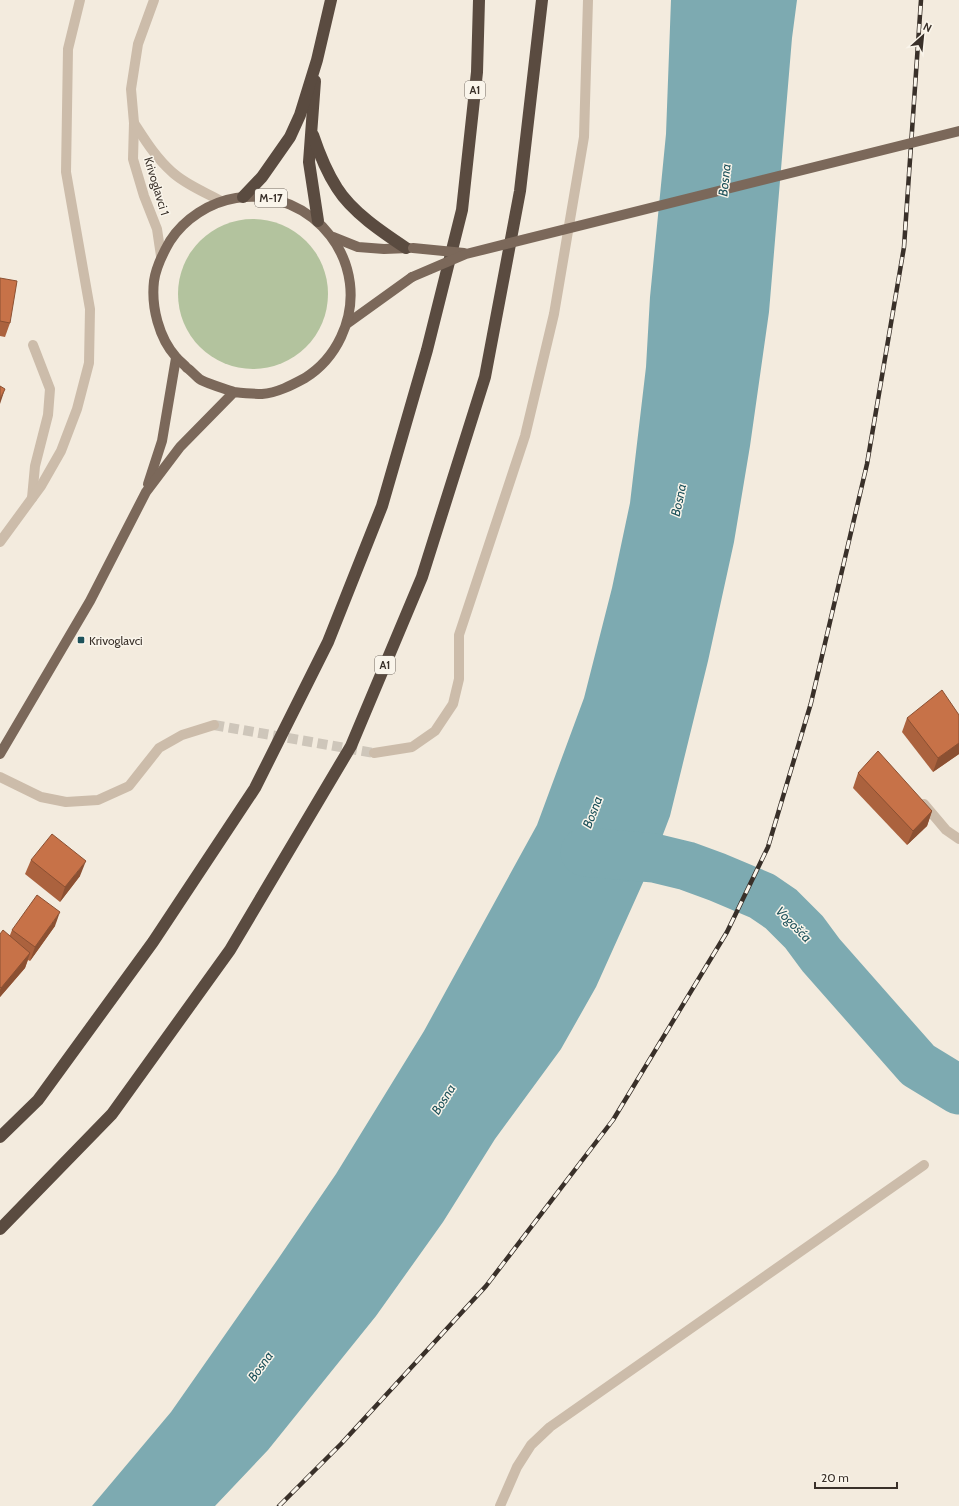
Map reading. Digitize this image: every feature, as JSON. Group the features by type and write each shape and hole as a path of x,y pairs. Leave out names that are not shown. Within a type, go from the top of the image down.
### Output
{"highway":[{"path":"243,197 262,177 290,137 300,115 317,60 331,0"},
{"name":"A1","path":"0,1137 38,1100 153,942 251,794 328,642 382,506 427,350 462,210 477,72 479,0"},
{"name":"A1","path":"0,1229 112,1114 230,950 351,746 422,576 485,377 520,191 542,0"},
{"path":"317,60 309,162 318,221"},
{"path":"312,131 322,160 338,189 359,212 383,233 409,248"}],"main road":[{"name":"M-17","path":"348,324 412,276 466,254 959,131"},
{"name":"M-17","path":"243,197 269,198 295,206 318,221 332,237 346,264 352,293 348,324 335,350 316,371 291,386 263,394 234,392 202,380 176,358 162,335 154,308 154,281 161,256 176,232 196,213 221,201 243,197"},
{"name":"M-17","path":"332,237 358,247 384,249 409,248 466,254"},
{"path":"0,754 90,601 146,492 162,441 176,358"},
{"path":"146,492 180,447 234,392"}],"street":[{"path":"0,542 42,486 61,451 77,409 89,363 90,309 66,172 68,49 80,0"},
{"name":"Krivoglavci 1","path":"154,0 138,44 131,89 134,123 133,159 144,196 157,229 161,256"},
{"path":"374,753 412,747 435,731 453,704 459,679 459,636 525,436 554,314 584,137 588,0"},
{"name":"Krivoglavci 1","path":"134,123 156,156 173,173 221,201"},
{"path":"32,498 35,466 48,415 50,389 33,345"},
{"path":"0,777 40,797 66,802 98,800 129,786 159,748 182,735 214,725"},
{"path":"916,795 946,830 959,839"},
{"path":"500,1506 517,1467 531,1445 550,1427 924,1165"}],"green space":[{"path":"253,219 275,222 295,232 306,241 315,252 325,272 328,294 325,316 315,336 306,347 295,356 275,366 253,369 231,366 211,356 200,347 191,336 181,316 178,294 181,272 191,252 200,241 211,232 231,222"}],"water":[{"name":"Bosna","path":"671,0 797,0 792,38 769,312 750,446 734,542 708,661 670,816 654,858 596,987 561,1049 495,1139 443,1222 376,1316 268,1450 215,1506 92,1506 171,1412 336,1174 424,1031 537,825 584,698 612,588 630,503 646,367 650,297 666,134"}],"building":[{"path":"0,278 17,281 10,323 0,321"},
{"path":"0,386 5,389 0,399"},
{"path":"942,690 959,715 959,743 938,758 907,718"},
{"path":"878,751 932,811 913,831 858,773"},
{"path":"52,834 86,861 65,887 31,860"},
{"path":"37,895 60,912 35,947 12,930"},
{"path":"3,930 30,953 1,988 0,934"}],"waterway":[{"name":"Vogošća","path":"585,852 654,858 687,866 762,896 781,909 804,932 821,955 918,1065 959,1090"}],"tunnel":[{"path":"214,725 374,753"}],"railway":[{"path":"279,1506 341,1444 486,1286 613,1120 727,932 768,847 811,703 867,464 904,247 921,0"}],"place":[{"name":"Krivoglavci","path":"81,640"}]}
